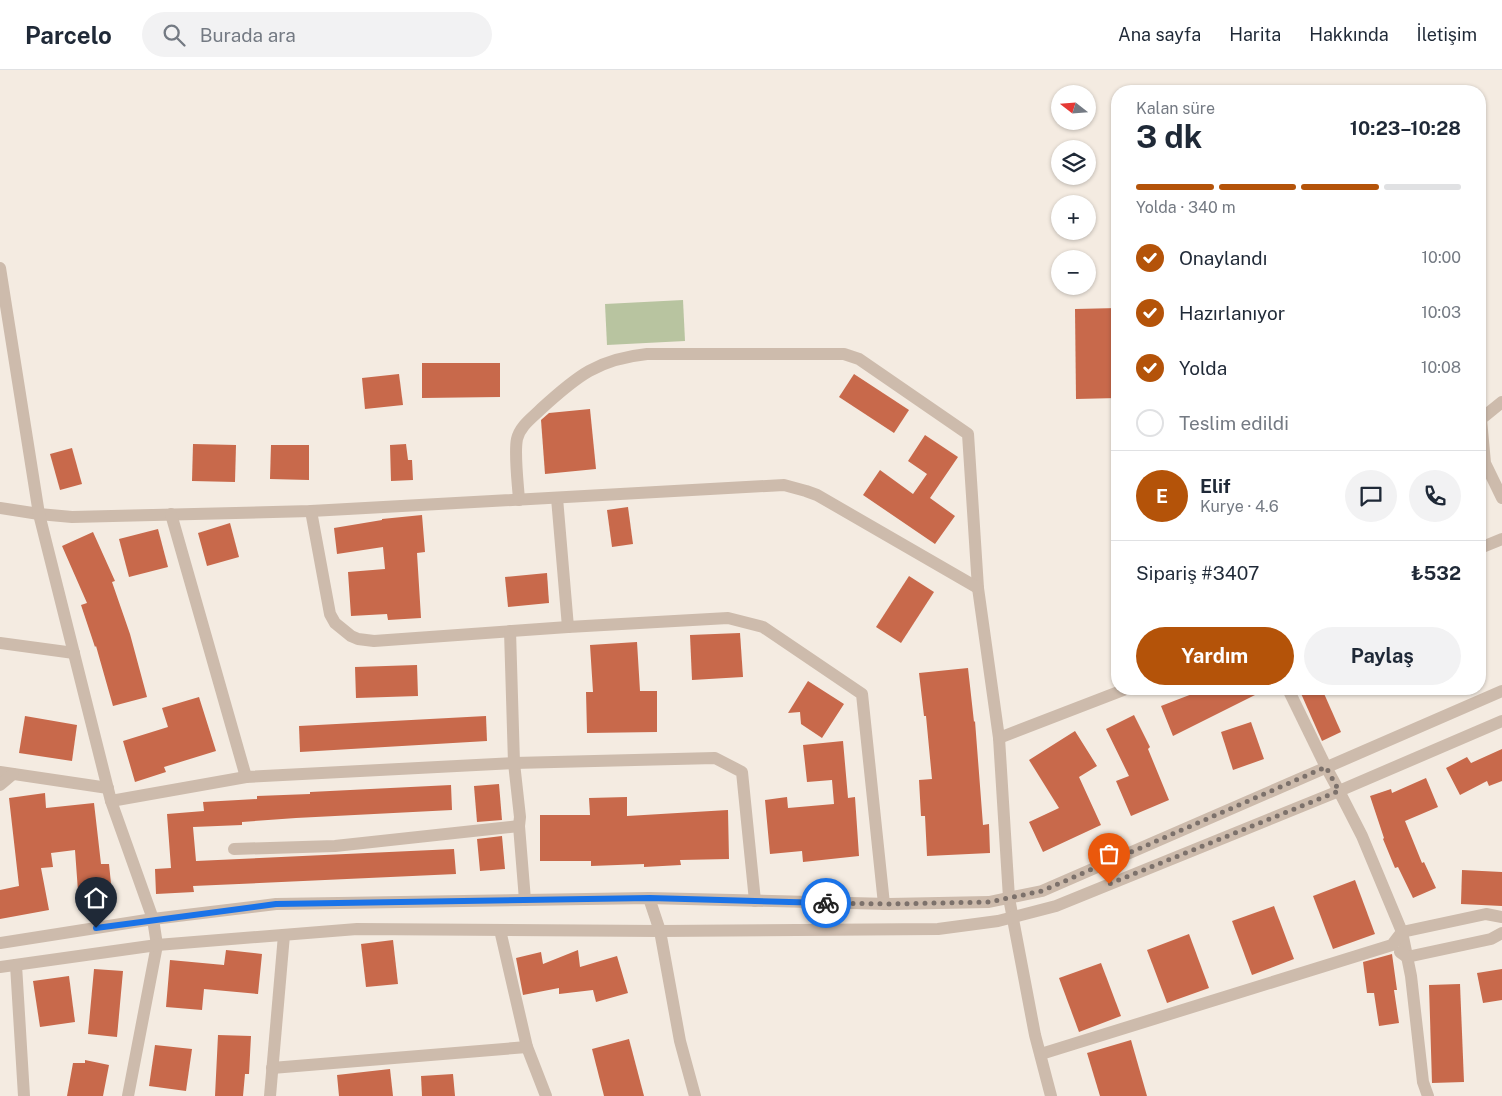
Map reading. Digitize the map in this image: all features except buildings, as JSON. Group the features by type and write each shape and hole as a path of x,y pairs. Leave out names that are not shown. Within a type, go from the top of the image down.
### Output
{"street":[{"path":"0,268 39,514 108,788 153,919 157,945 128,1096"},
{"path":"519,500 516,444 519,433 528,422 570,383 592,369 618,359 648,354 844,354 859,359 968,434 978,588 999,738 1009,898 1040,1054 1051,1096"},
{"path":"1486,415 1502,402"},
{"path":"1486,465 1502,498"},
{"path":"0,508 72,517 311,511 773,485 795,487 817,495 978,588"},
{"path":"557,498 568,627"},
{"path":"311,511 330,614 335,623 351,636 358,639 374,641 717,618 740,620 763,627 862,694 884,904"},
{"path":"171,514 246,777"},
{"path":"1486,546 1502,539"},
{"path":"510,631 514,763 520,817 519,826 525,900"},
{"path":"0,643 74,653"},
{"path":"0,943 153,919 276,904 650,898 884,904 989,902 1042,891 1502,691"},
{"path":"999,738 1111,695"},
{"path":"1291,695 1362,836 1402,932 1420,1043 1423,1082 1428,1096"},
{"path":"0,967 157,945 357,929 938,929 998,921 1056,906 1339,791 1502,721"},
{"path":"112,801 246,777 514,763 715,758 742,772 755,901"},
{"path":"0,772 108,788"},
{"path":"0,785 13,774"},
{"path":"234,849 335,846 519,826"},
{"path":"650,898 660,930 680,1041 695,1096"},
{"path":"1040,1054 1392,945 1402,932 1486,914 1502,917"},
{"path":"500,930 527,1047 546,1096"},
{"path":"1407,957 1491,939 1502,932"},
{"path":"270,1096 284,935"},
{"path":"1392,945 1407,957"},
{"path":"16,965 24,1096"},
{"path":"272,1068 527,1047"}],"green space":[{"path":"683,300 685,341 607,345 605,304"}],"way so far":[{"path":"826,903 989,902 1042,891 1326,767 1339,791 1109,884"}],"route":[{"path":"96,928 276,904 650,898 826,903"}]}
